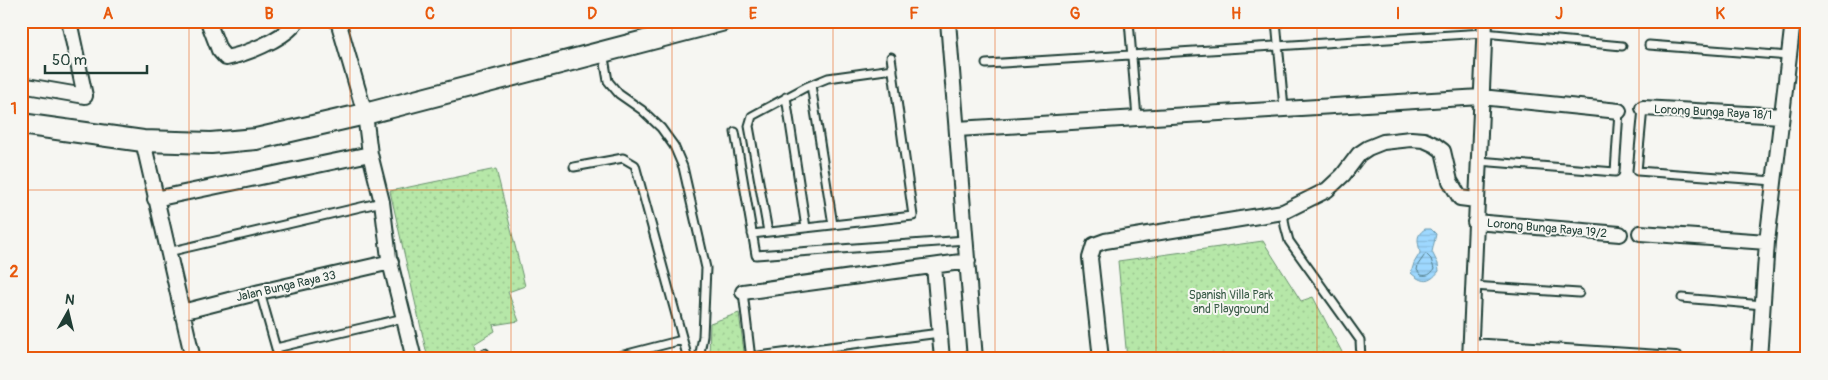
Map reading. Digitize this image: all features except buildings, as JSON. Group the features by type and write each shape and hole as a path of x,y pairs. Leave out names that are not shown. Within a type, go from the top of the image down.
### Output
{"street":[{"path":"21,85 85,96 69,21"},
{"path":"208,21 219,50 226,58 240,55 288,32 295,21"},
{"path":"338,21 365,114 370,154 382,202 390,262 414,359"},
{"path":"21,124 143,141 210,143 256,139 365,114 721,21"},
{"path":"948,21 975,359"},
{"path":"1759,359 1767,242 1793,21"},
{"path":"1484,27 1470,352 1676,359"},
{"path":"957,129 1481,97 1619,111"},
{"name":"Lorong Bunga Raya 18/1","path":"1644,108 1782,116"},
{"path":"1101,359 1090,258 1094,245 1105,241 1188,226 1283,212 1327,190 1343,175 1359,154 1368,148 1384,142 1411,139 1424,140 1435,145 1443,151 1450,181 1460,198 1476,200"},
{"path":"143,141 193,359"},
{"path":"155,199 370,154"},
{"name":"Lorong Bunga Raya 19/2","path":"1475,222 1620,234"},
{"path":"1640,233 1767,242"},
{"path":"743,292 968,261"},
{"name":"Jalan Bunga Raya 33","path":"182,312 390,262"},
{"path":"934,266 942,359"}],"lane":[{"path":"1129,21 1137,118"},
{"path":"1276,21 1284,108"},
{"path":"986,64 1279,46 1484,27 1622,46"},
{"path":"1649,45 1789,56"},
{"path":"603,52 608,81 619,94 642,110 661,128 674,146 683,167 706,268 703,336 699,359"},
{"path":"752,234 913,216 892,57"},
{"path":"768,232 749,126 752,116 810,85 828,78 893,69"},
{"path":"810,85 833,225"},
{"path":"786,97 806,228"},
{"path":"1644,108 1636,170 1774,181"},
{"path":"1478,161 1615,172 1619,111"},
{"path":"735,132 756,255 966,240"},
{"path":"574,167 623,158 635,165 688,359"},
{"path":"168,252 382,202"},
{"path":"1283,212 1289,241 1360,340 1361,359"},
{"path":"1472,286 1579,293"},
{"path":"260,292 280,359"},
{"path":"743,292 751,358 940,333"},
{"path":"1682,298 1763,305"},
{"path":"276,348 404,318"},
{"path":"608,359 682,340"}],"green space":[{"path":"496,169 525,286 508,292 519,321 493,325 495,331 474,344 477,359 428,359 390,191"},
{"name":"Spanish Villa Park and Playground","path":"1263,241 1301,301 1313,297 1343,354 1343,359 1127,359 1118,261"},
{"path":"739,313 745,359 709,359 710,323"}],"water":[{"path":"1425,229 1431,229 1436,234 1432,252 1439,271 1432,278 1425,281 1411,273 1420,253 1418,237"}]}
